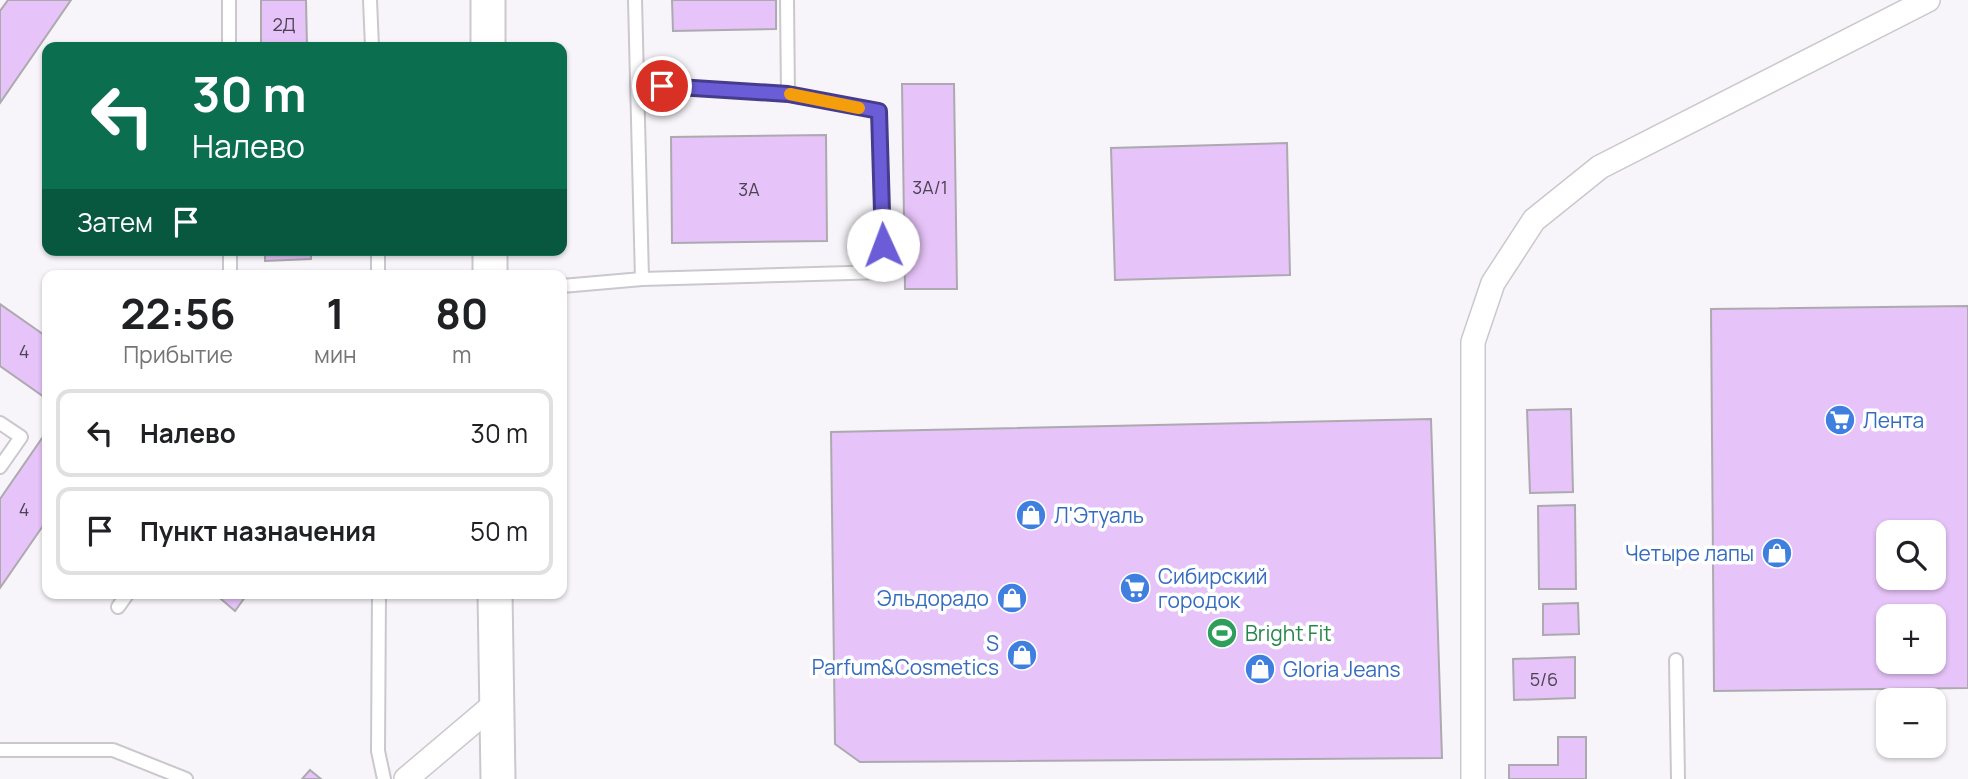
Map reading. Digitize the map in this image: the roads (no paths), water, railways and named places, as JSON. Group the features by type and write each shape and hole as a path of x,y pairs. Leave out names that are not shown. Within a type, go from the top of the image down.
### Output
{"street":[{"path":"488,0 488,42"},
{"path":"1474,779 1473,342 1493,283 1534,220 1600,167 1928,0"},
{"path":"495,599 498,779"},
{"path":"407,779 497,702"}],"lane":[{"path":"229,0 229,42"},
{"path":"370,0 372,42"},
{"path":"635,0 642,279"},
{"path":"787,0 788,94"},
{"path":"567,286 642,279 884,272 879,111 788,94 637,84"},
{"path":"0,423 21,437 0,467"},
{"path":"118,607 124,599"},
{"path":"379,599 378,751 384,779"},
{"path":"1676,660 1678,779"},
{"path":"0,750 113,750 186,779"}],"place":[{"name":"Лента","path":"1840,420"},
{"name":"Л'Этуаль","path":"1031,515"},
{"name":"Четыре лапы","path":"1777,553"},
{"name":"Сибирский городок","path":"1135,588"},
{"name":"Эльдорадо","path":"1012,598"},
{"name":"Bright Fit","path":"1222,633"},
{"name":"S Parfum&Cosmetics","path":"1022,655"},
{"name":"Gloria Jeans","path":"1260,669"}]}
